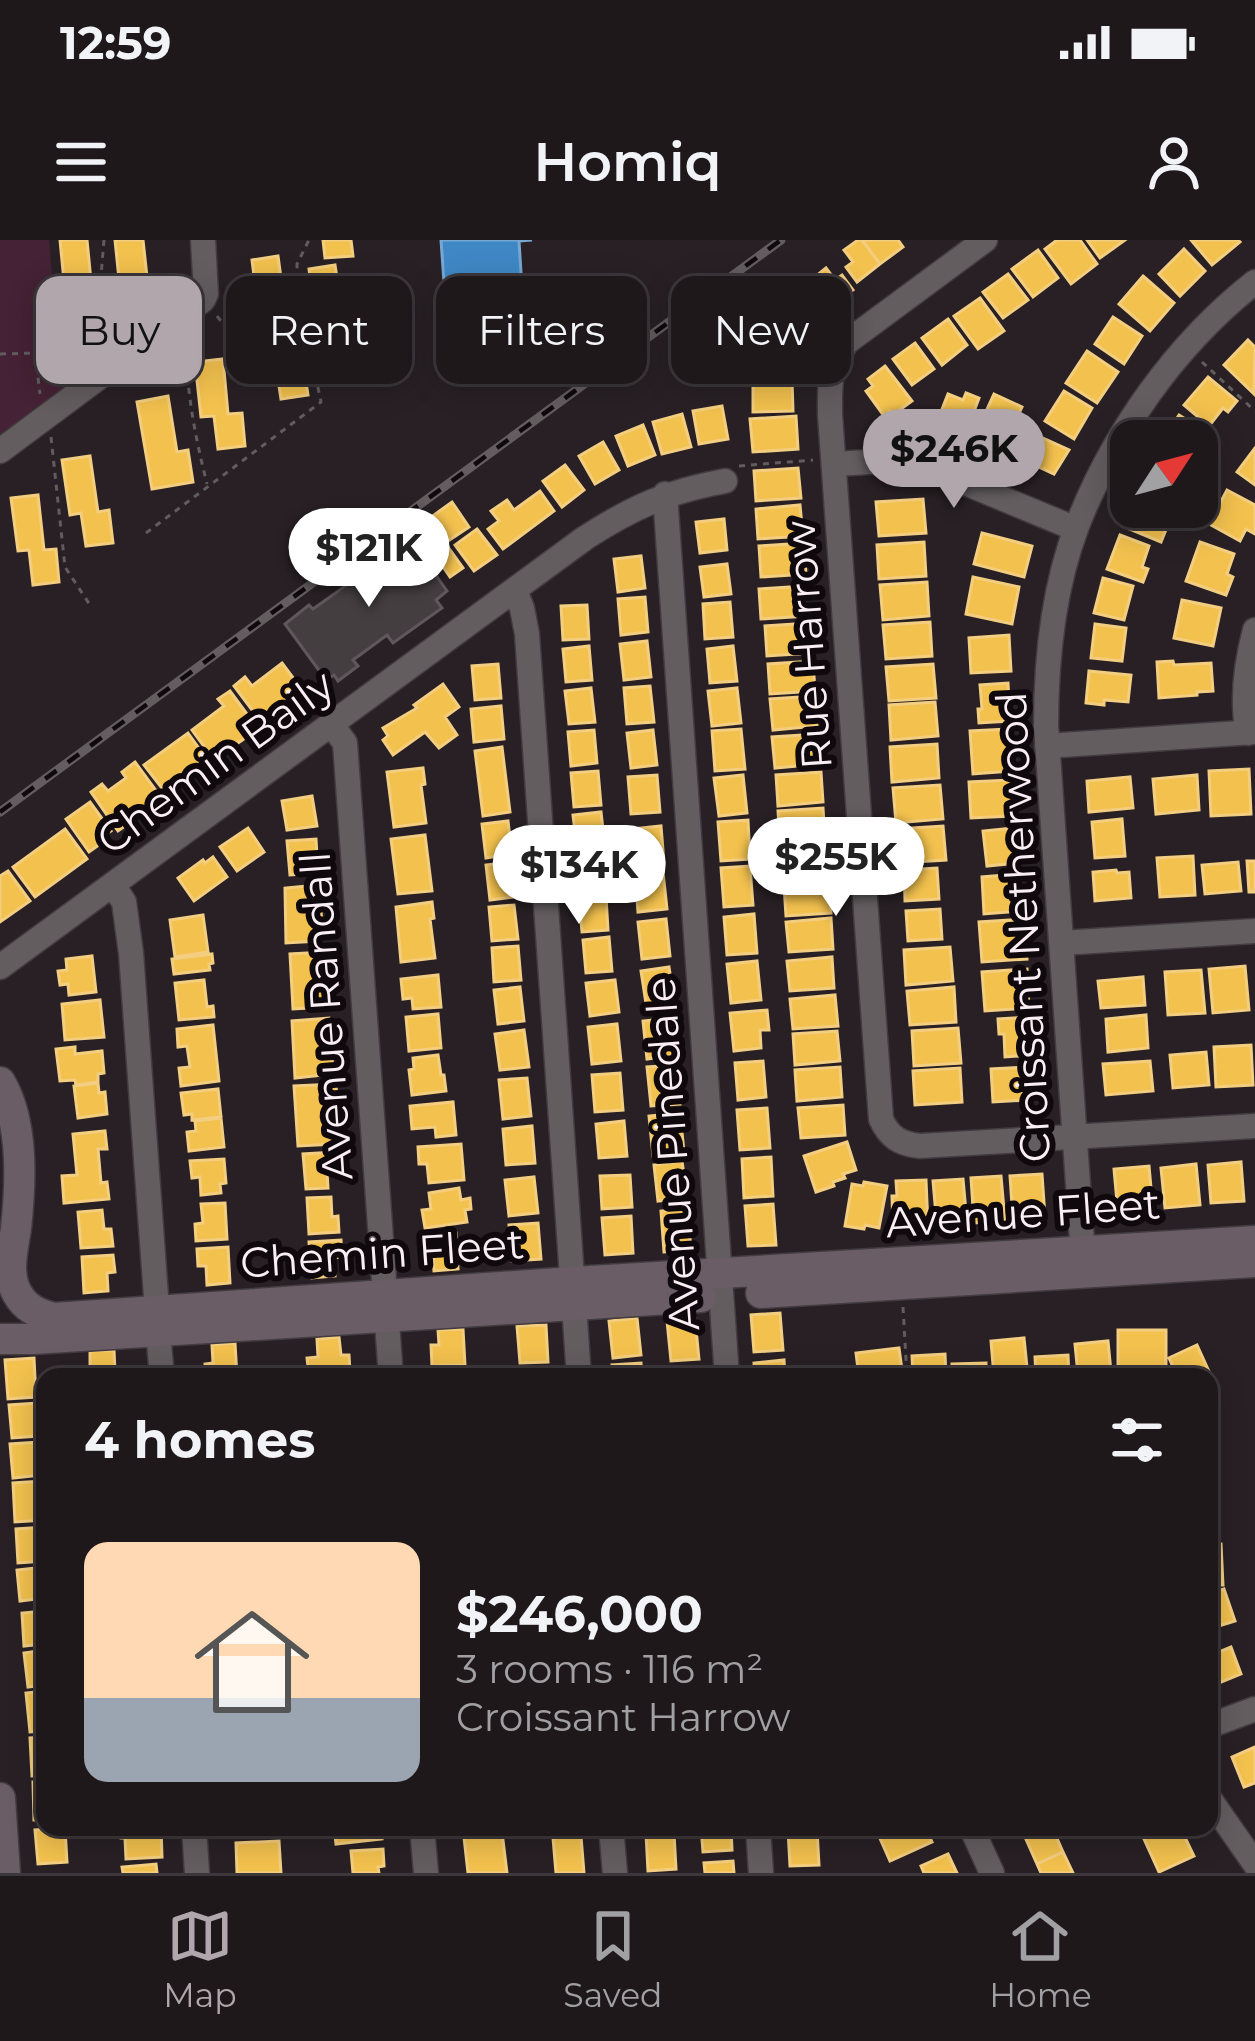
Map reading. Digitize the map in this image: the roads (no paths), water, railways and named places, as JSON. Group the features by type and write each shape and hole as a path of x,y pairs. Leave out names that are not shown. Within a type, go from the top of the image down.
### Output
{"main road":[{"path":"0,1082 13,1110 18,1170 18,1205 6,1248"},
{"name":"Avenue Fleet","path":"796,1281 1084,1261 1255,1241"},
{"name":"Chemin Fleet","path":"6,1248 17,1294 42,1315 157,1320"},
{"name":"Avenue Fleet","path":"1084,1261 1255,1262"},
{"name":"Chemin Fleet","path":"0,1339 157,1320 796,1281"},
{"path":"0,1798 5,1873"}],"street":[{"path":"0,451 203,300 203,240"},
{"name":"Rue Harrow","path":"985,240 847,342 835,359 830,379 828,461 881,1119 891,1135 908,1144 1255,1126"},
{"name":"Croissant Netherwood","path":"1084,1261 1047,746 1052,628 1076,529 1126,428 1186,348 1255,282"},
{"path":"828,461 902,460 922,465 1076,529"},
{"name":"Chemin Baily","path":"0,967 602,527 665,494 730,474"},
{"name":"Avenue Pinedale","path":"665,494 726,1368"},
{"path":"515,591 527,634 578,1368"},
{"path":"1047,746 1252,732 1244,710 1255,630"},
{"name":"Avenue Randall","path":"332,725 345,743 390,1368"},
{"path":"113,885 124,902 131,953 161,1368"},
{"path":"1061,944 1255,932"},
{"path":"1218,1722 1255,1708"},
{"path":"1218,1811 1255,1864"},
{"path":"195,1836 197,1873"},
{"path":"423,1836 426,1873"},
{"path":"612,1836 614,1873"},
{"path":"759,1836 761,1873"},
{"path":"975,1836 992,1873"}],"railway":[{"path":"0,812 781,240"}]}
